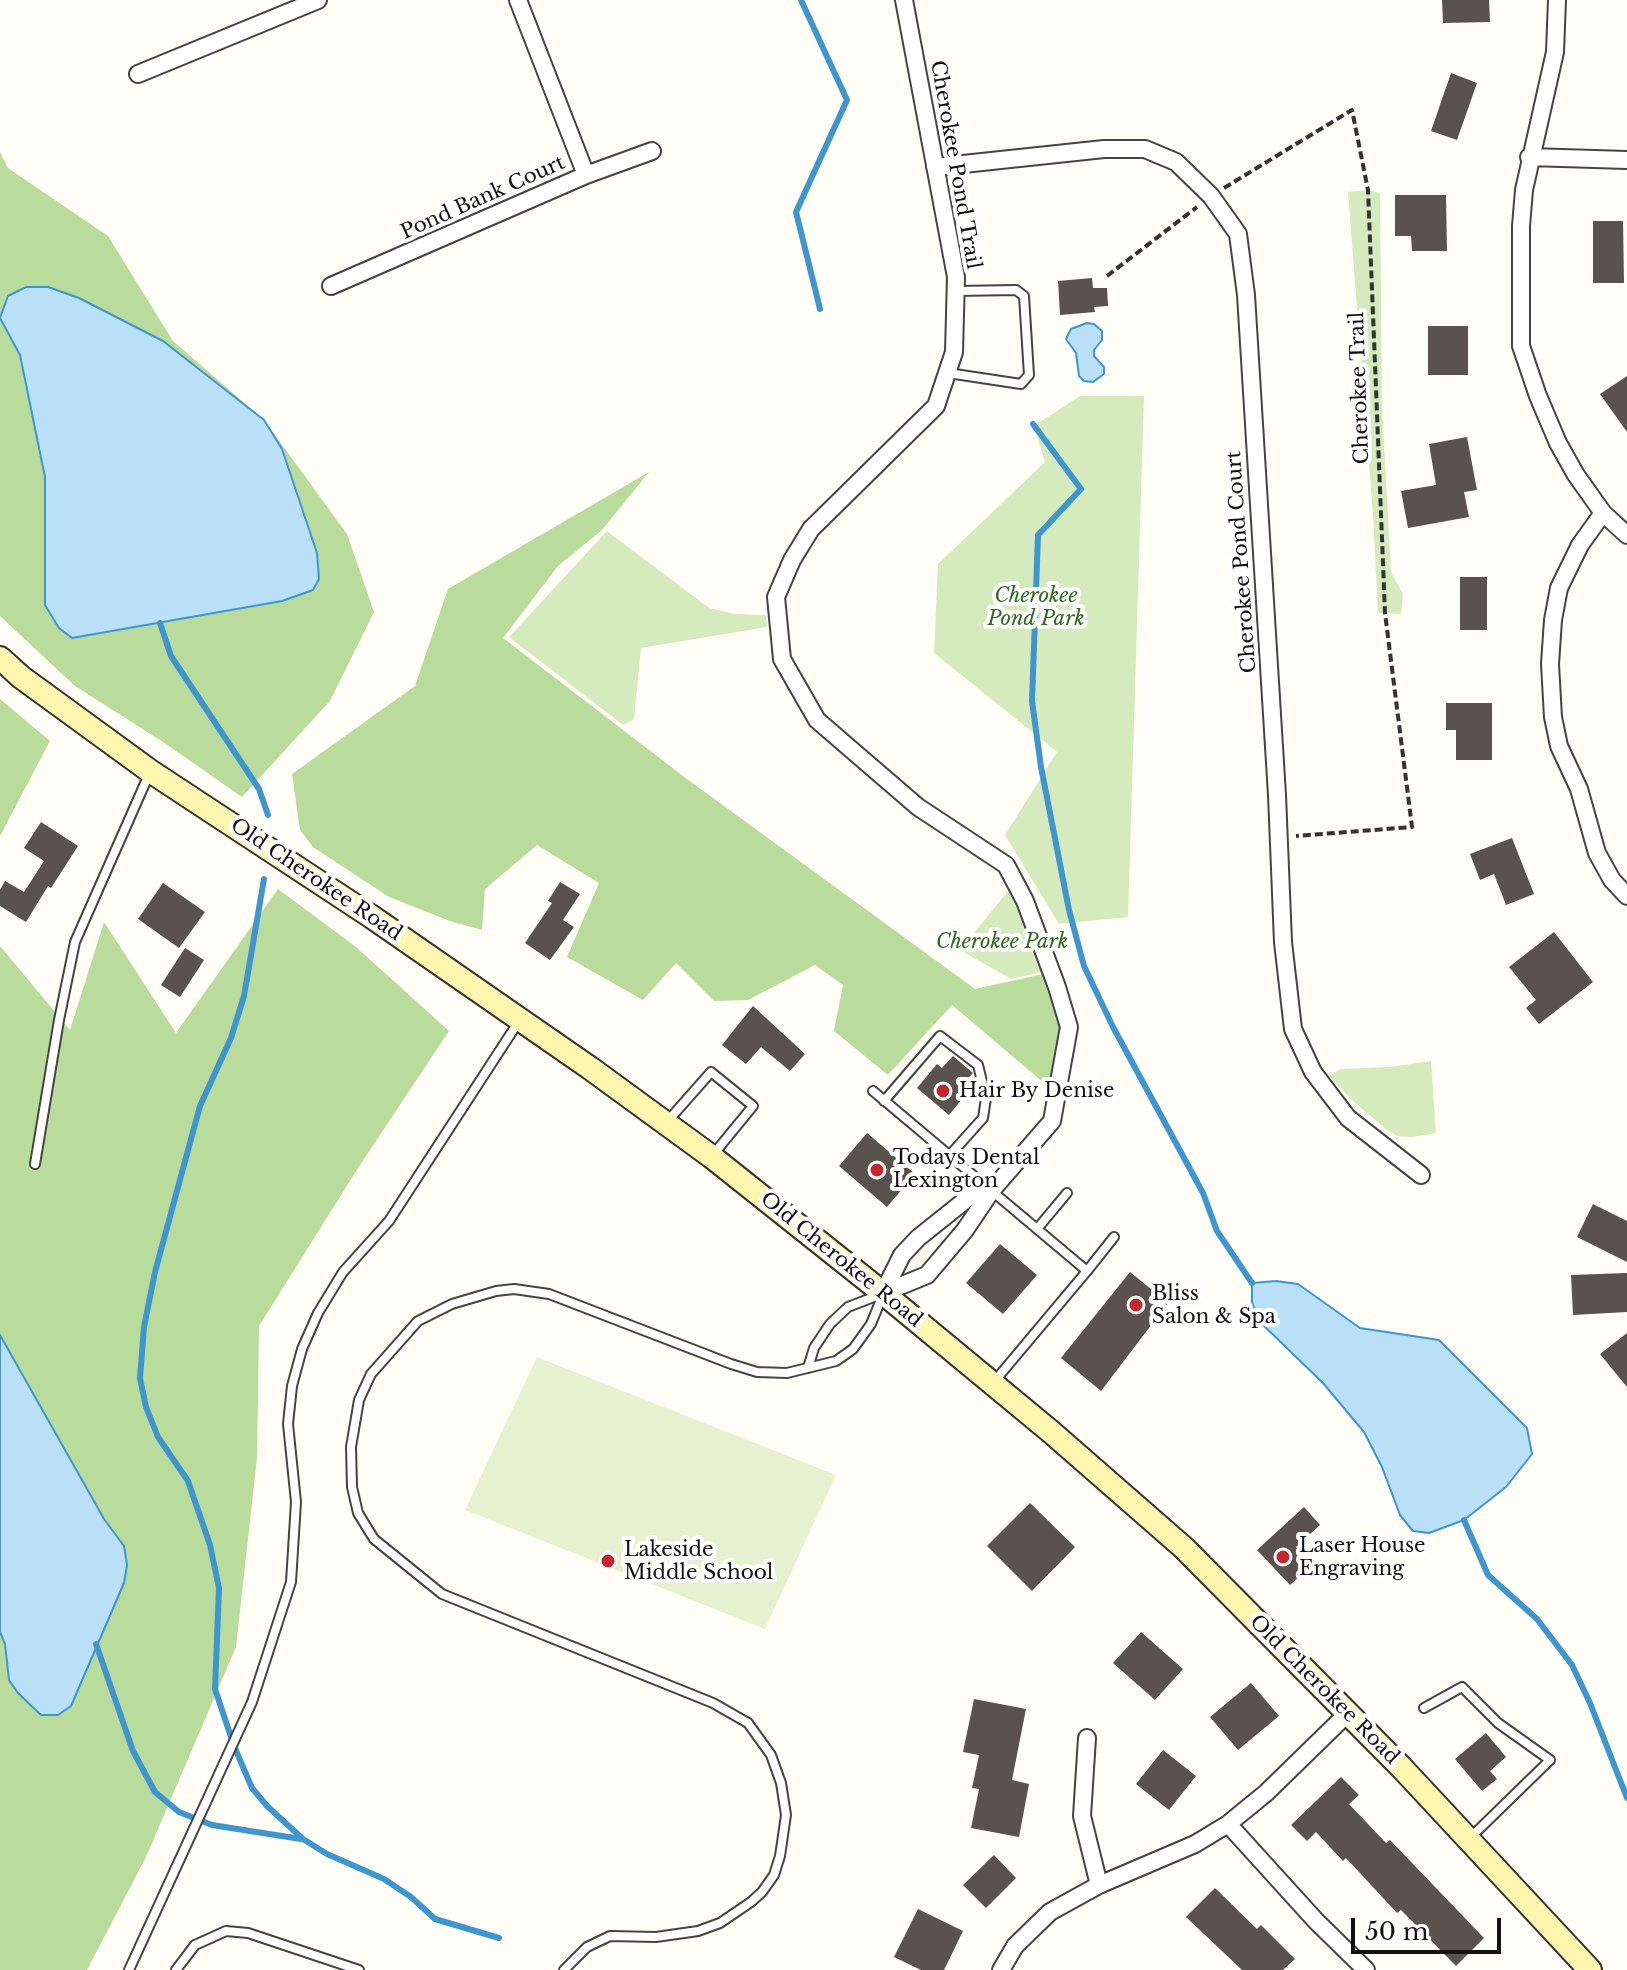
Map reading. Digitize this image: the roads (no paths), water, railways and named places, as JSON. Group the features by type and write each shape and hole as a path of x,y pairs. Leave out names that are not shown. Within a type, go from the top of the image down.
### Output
{"street":[{"path":"138,74 318,0"},
{"path":"518,0 586,175"},
{"name":"Cherokee Pond Trail","path":"883,1293 927,1275 965,1230 992,1190 1052,1121 1069,1027 1025,901 1006,865 918,807 817,720 782,659 776,597 792,560 811,529 936,406 954,352 956,277 904,0"},
{"path":"1557,0 1555,52 1529,157 1521,226 1521,346 1558,443 1603,513 1627,535"},
{"name":"Cherokee Pond Court","path":"935,167 1131,148 1157,153 1176,162 1211,196 1238,234 1246,295 1283,942 1293,1029 1304,1056 1348,1118 1421,1175"},
{"name":"Pond Bank Court","path":"331,286 586,175 652,151"},
{"path":"1529,157 1627,160"},
{"path":"1603,513 1580,545 1559,588 1550,664 1553,717 1559,746 1579,789 1597,853 1612,880 1627,896"},
{"name":"Old Cherokee Road","path":"0,658 150,771 372,917 666,1123 883,1293 1184,1548 1468,1839 1590,1970"},
{"name":"Cherokee Pond Trail","path":"883,1293 902,1255 918,1238 968,1198 992,1190"},
{"path":"1001,1970 1015,1946 1050,1912 1099,1885 1195,1844 1228,1824 1266,1793 1347,1714"},
{"path":"1087,1738 1082,1816 1099,1885"},
{"path":"1228,1824 1316,1921 1366,1970"}],"lane":[{"path":"948,373 1021,384 1029,375 1024,296 1016,290 956,291"},
{"path":"35,1164 75,942 150,771"},
{"path":"129,1970 252,1702 291,1582 296,1502 288,1424 292,1386 302,1349 318,1313 343,1272 389,1221 520,1019"},
{"path":"884,1101 940,1036 978,1065 986,1098 983,1118 950,1155"},
{"path":"666,1123 711,1072 753,1106 712,1157"},
{"path":"873,1091 1087,1271"},
{"path":"1037,1229 1067,1193"},
{"path":"993,1384 1114,1237"},
{"path":"564,1970 587,1947 610,1936 656,1937 698,1931 720,1923 762,1892 774,1875 780,1856 786,1815 781,1783 771,1755 748,1723 713,1703 442,1594 374,1539 358,1513 352,1487 351,1447 359,1400 371,1374 418,1321 452,1304 514,1289 549,1294 757,1372 787,1373 836,1361 853,1349 871,1324 883,1293"},
{"path":"808,1368 814,1348 830,1324 848,1307 883,1293"},
{"path":"1424,1708 1462,1687 1498,1723 1550,1760 1468,1839"},
{"path":"176,1970 195,1945 226,1931 248,1933 359,1970"}],"water":[{"path":"26,287 48,287 79,298 163,341 264,420 282,449 317,553 319,579 313,590 282,601 72,638 59,628 45,605 45,477 20,355 0,318 8,296"},
{"path":"1087,323 1094,324 1102,331 1102,340 1094,350 1094,356 1104,367 1104,374 1093,382 1084,381 1079,376 1076,353 1066,339 1071,329"},
{"path":"1276,1281 1298,1284 1360,1328 1439,1340 1527,1428 1532,1454 1506,1487 1464,1520 1429,1533 1413,1531 1400,1515 1382,1467 1364,1432 1323,1383 1261,1323 1252,1303 1252,1283"},
{"path":"0,1335 104,1519 124,1546 127,1565 124,1583 71,1706 58,1715 41,1715 18,1693 9,1680 5,1644 0,1632"}],"waterway":[{"path":"801,0 847,100 796,212 820,309"},
{"path":"1033,424 1081,489 1038,535 1032,701 1041,767 1069,910 1084,966 1113,1027 1203,1193 1217,1231 1252,1283"},
{"path":"160,623 171,656 259,789 268,815"},
{"path":"264,879 244,996 231,1038 200,1106 155,1272 144,1327 140,1378 146,1407 158,1437 188,1481 210,1545 219,1588 215,1689 252,1788 303,1839 327,1854 384,1879 411,1897 435,1919 499,1938"},
{"path":"1464,1520 1488,1575 1537,1619 1572,1665 1627,1798"},
{"path":"96,1644 133,1751 155,1792 179,1812 212,1825 301,1839"}],"place":[{"name":"Hair By Denise","path":"943,1091"},
{"name":"Todays Dental Lexington","path":"877,1170"},
{"name":"Bliss Salon & Spa","path":"1136,1305"},
{"name":"Laser House Engraving","path":"1283,1557"},
{"name":"Lakeside Middle School","path":"608,1561"}],"park label":[{"name":"Cherokee Pond Park","path":"1036,608"},
{"name":"Cherokee Park","path":"1002,942"}]}
